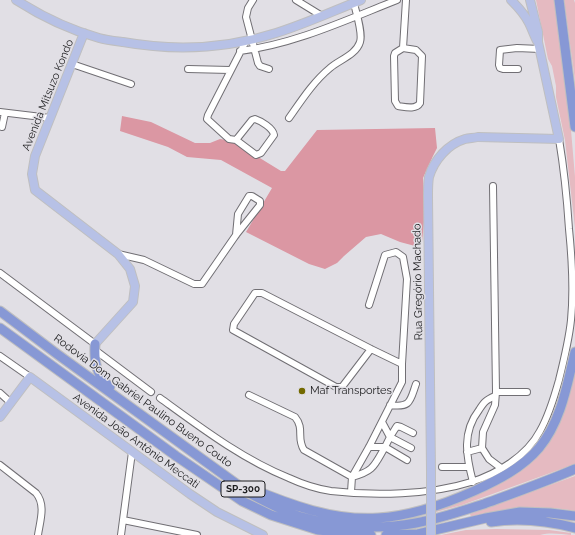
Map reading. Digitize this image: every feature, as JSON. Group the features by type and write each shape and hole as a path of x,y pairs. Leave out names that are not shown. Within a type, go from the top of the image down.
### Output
{"highway":[{"path":"559,0 575,127"},
{"name":"Rodovia Dom Gabriel Paulino Bueno Couto","path":"0,311 248,493 298,516 349,526 380,527 416,523 455,513 532,487 575,469"},
{"name":"SP-300","path":"0,328 163,447 215,484 242,501 271,515 318,530 371,535"},
{"path":"95,347 97,367 102,379 148,421"},
{"path":"225,475 285,502 306,509 338,515 378,518 409,513 439,505 473,492 507,475 528,459 539,448 554,424 560,408 575,352"},
{"path":"386,535 418,534 486,518 520,512 575,516"},
{"path":"448,527 510,520 549,523 575,528"}],"main road":[{"path":"16,0 62,25 99,38 172,48 208,47 249,40 276,33 358,1"},
{"path":"511,0 529,22 539,46"},
{"path":"530,0 538,32 539,46 559,138"},
{"name":"Avenida Mitsuzo Kondo","path":"84,33 34,156 32,174 35,190 118,254 130,270 135,286 133,302 95,347"},
{"name":"Rua Gregório Machado","path":"431,535 428,196 429,178 432,167 446,150 465,139 559,138"},
{"path":"1,415 30,377"},
{"name":"Avenida João Antônio Meccati","path":"30,377 190,494 217,512 264,535"},
{"path":"549,523 575,532"}],"street":[{"path":"253,0 248,8 246,17 249,40 260,66 269,69"},
{"path":"296,0 322,16"},
{"path":"240,51 300,38 397,0"},
{"path":"403,48 406,0"},
{"path":"288,118 319,77 331,66 357,49 361,40 357,16 358,1"},
{"path":"236,140 252,120 255,119 272,130 274,134 258,155 254,154 236,140 229,140 207,119 240,51 249,40"},
{"path":"518,70 500,68 500,50 539,46"},
{"path":"403,48 416,50 422,56 420,103 419,106 415,107 398,106 395,104 394,56 395,52 403,48"},
{"path":"72,64 131,84"},
{"path":"188,69 230,70"},
{"path":"2,128 2,112 50,118"},
{"path":"160,398 211,435 272,470 309,486 329,491 387,494 421,491 473,482 501,468 519,456 533,442 540,432 551,408 566,350 571,320 573,290 565,174 559,138"},
{"path":"494,186 495,405 483,432 482,448 489,459 501,468"},
{"path":"118,254 144,260 194,284 202,284 236,235 260,205 260,201 252,196 249,196 238,214 236,235"},
{"path":"351,492 352,477 402,382 407,279 403,257 396,252 385,254 369,305"},
{"path":"0,273 151,392"},
{"path":"371,349 342,387 336,387 233,330 234,324 256,293 262,293 402,364"},
{"name":"Avenida João Antônio Meccati","path":"0,356 30,377"},
{"path":"390,405 401,407 407,404 416,384"},
{"path":"473,482 469,467 466,437 470,424 486,400 495,394 527,392"},
{"path":"0,393 11,402"},
{"path":"249,395 295,417 299,422 301,445 304,450 352,477 366,473 372,469 397,426 413,433"},
{"path":"382,422 390,437 411,448"},
{"path":"369,447 385,447 407,460"},
{"path":"467,452 482,448"},
{"path":"121,535 132,452"},
{"path":"0,465 36,493 41,499 42,506 38,535"},
{"path":"442,467 469,467"},
{"path":"123,520 197,535"}],"shaded area":[{"path":"536,0 555,0 567,83 575,177 575,228 565,140 556,97 556,86 552,66 548,59"},
{"path":"564,0 574,0 575,3 575,80"},
{"path":"122,116 151,122 195,143 210,143 220,139 232,141 281,171 285,171 317,130 435,128 437,148 423,178 425,212 422,242 415,246 400,242 381,234 366,237 337,263 325,269 309,264 246,232 272,188 221,160 187,157 168,147 120,131"},
{"path":"574,373 575,464 462,505 436,512 436,509 539,452"},
{"path":"575,476 575,511 549,508 523,508 471,517 470,514"},
{"path":"466,530 549,530 571,533 571,535 552,533 540,535 441,535"}],"place":[{"name":"Maf Transportes","path":"302,391"}]}
